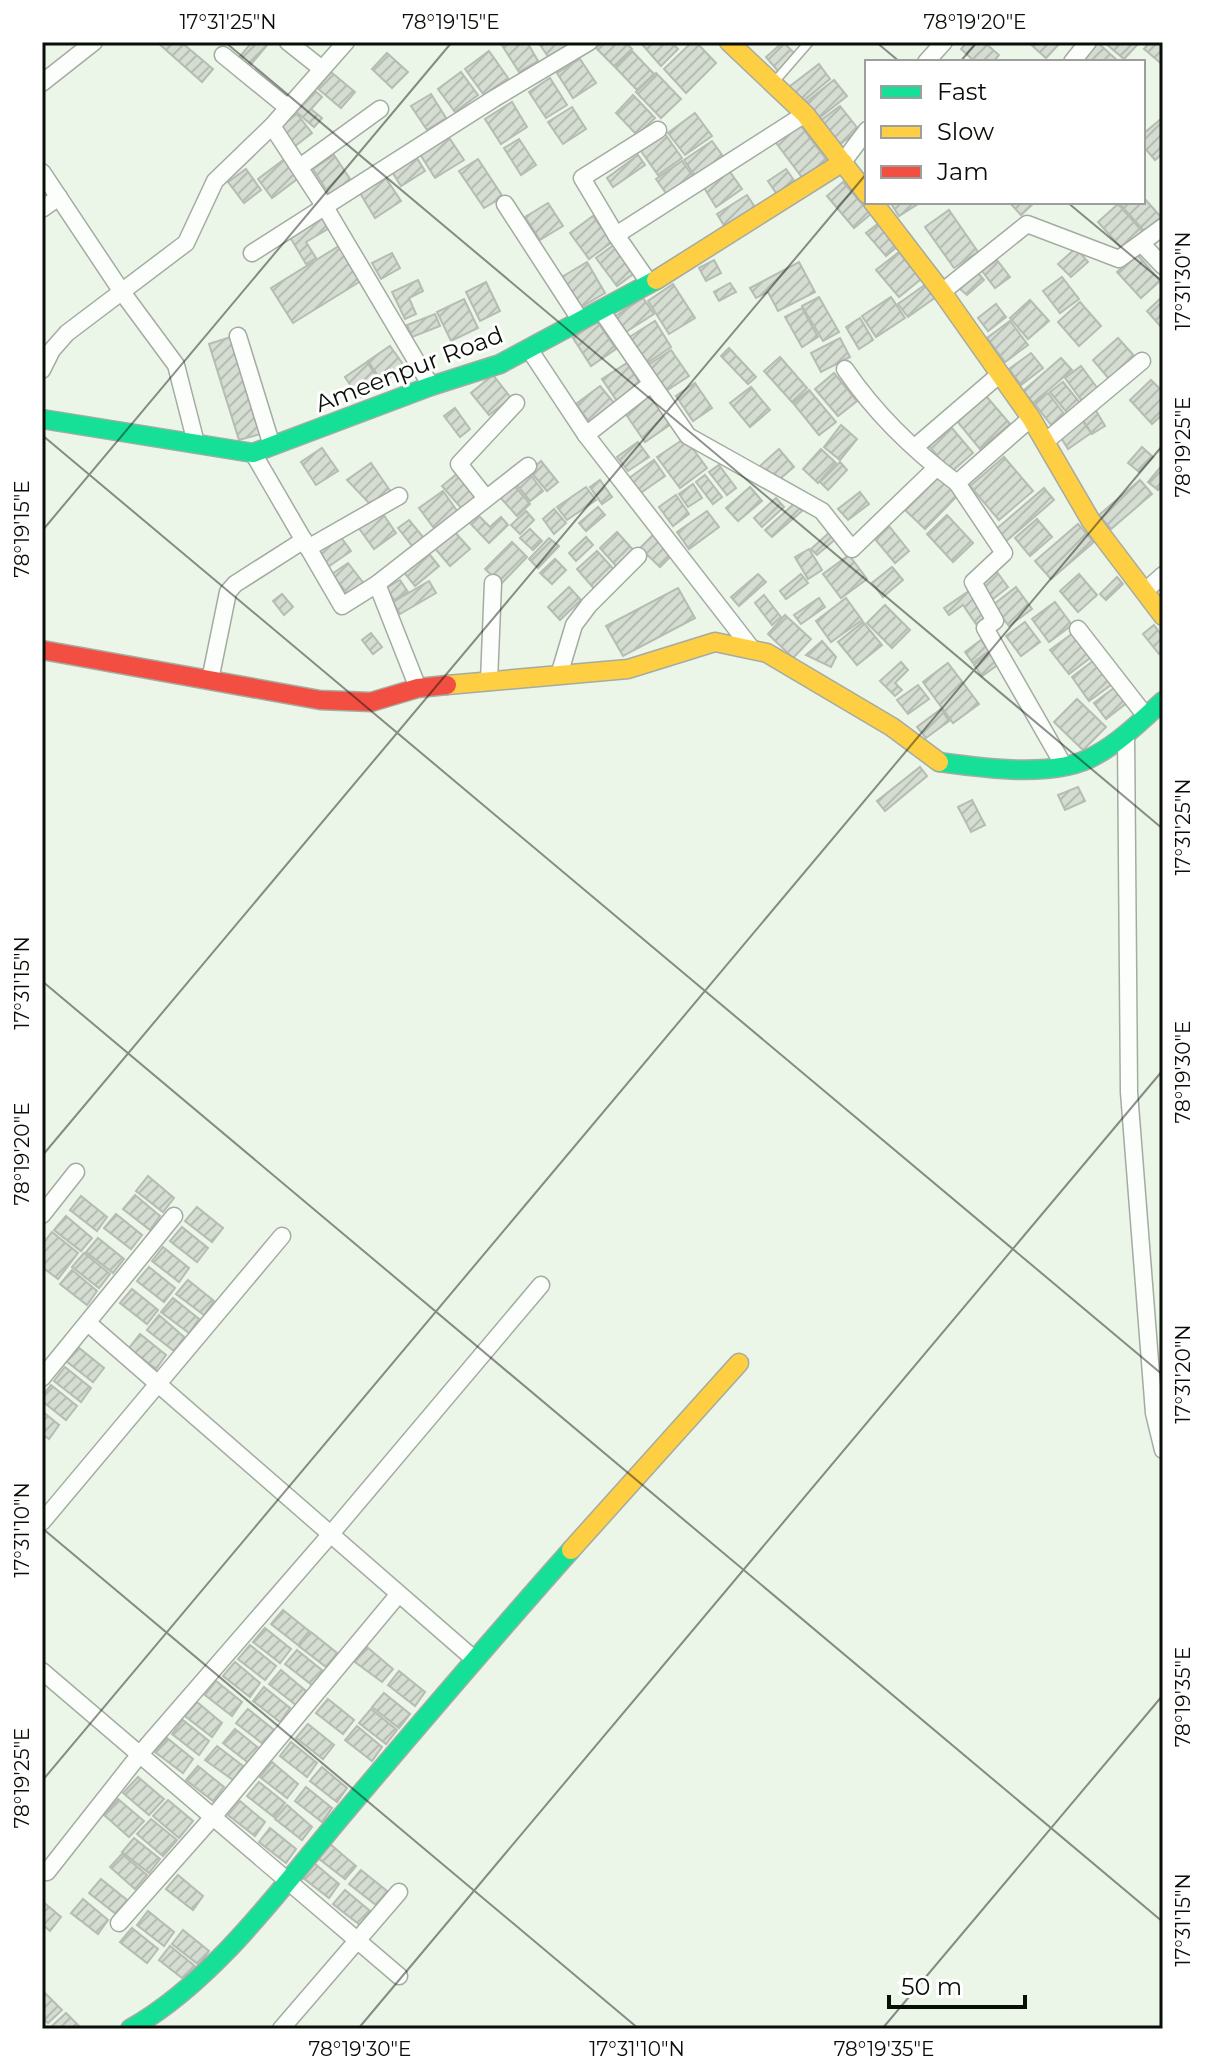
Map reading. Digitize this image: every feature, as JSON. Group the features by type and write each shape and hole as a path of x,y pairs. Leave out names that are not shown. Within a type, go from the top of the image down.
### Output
{"street":[{"path":"42,83 94,42"},
{"path":"288,42 322,69"},
{"path":"42,370 52,350 67,333 186,243 215,181 272,126 346,42"},
{"path":"252,253 495,98 589,42"},
{"path":"729,42 805,114 865,191"},
{"path":"928,60 944,42"},
{"path":"1074,60 1088,42"},
{"path":"223,55 288,108"},
{"path":"300,167 380,109"},
{"path":"616,235 805,114"},
{"path":"272,126 325,207 431,386"},
{"path":"650,284 582,178 658,130"},
{"path":"843,162 865,133"},
{"name":"Ameenpur Road","path":"253,453 431,386 500,364 650,284 843,162"},
{"path":"42,172 122,292 176,365 196,443"},
{"path":"42,209 59,197"},
{"path":"505,204 581,321"},
{"path":"875,204 942,292 1031,418 1091,521 1163,616"},
{"path":"942,292 1027,224 1119,259 1163,227"},
{"path":"1142,244 1163,266"},
{"path":"601,310 688,436 822,511 852,549 936,468"},
{"path":"238,336 272,446"},
{"path":"529,349 586,435 752,649"},
{"path":"1045,442 1142,361"},
{"path":"845,369 868,403 936,468 957,483 1004,553 973,582 995,621 985,628 1064,766"},
{"path":"915,447 1000,374"},
{"path":"586,435 651,384"},
{"path":"486,498 459,464 516,403"},
{"path":"957,483 1031,418"},
{"path":"42,419 253,453 342,606 377,584 528,466"},
{"path":"210,680 228,592 235,584 399,496"},
{"path":"559,675 574,625 589,605 638,556"},
{"path":"1145,591 1163,575"},
{"path":"489,681 493,583"},
{"path":"377,584 418,688"},
{"path":"1078,629 1145,715"},
{"path":"42,650 320,700 371,702 418,688 628,669 715,642 767,653 892,727 938,762 1002,771 1064,766 1094,757 1163,701"},
{"path":"1126,734 1129,1092 1154,1413 1163,1450"},
{"path":"42,1215 76,1172"},
{"path":"42,1378 174,1216"},
{"path":"42,1522 282,1236"},
{"path":"47,1872 140,1754 541,1285"},
{"path":"88,1323 474,1659"},
{"path":"130,2029 158,2013 208,1970 474,1659 739,1363"},
{"path":"119,1923 213,1817 398,1595"},
{"path":"45,1680 140,1754 399,1976"},
{"path":"281,2029 399,1892"},
{"path":"158,2013 168,2029"}],"lane":[{"path":"773,84 809,42"}],"building":[{"path":"157,42 181,42 213,69 202,82"},
{"path":"252,42 269,43 247,69 237,60"},
{"path":"500,42 527,42 538,61 519,72"},
{"path":"538,42 570,42 574,47 552,62"},
{"path":"603,42 625,42 632,49 614,66 596,48"},
{"path":"640,42 671,42 678,49 661,66"},
{"path":"692,42 696,42 716,63 686,93 664,69"},
{"path":"783,42 796,55 778,71 766,57"},
{"path":"967,42 984,42 999,55 995,60 973,60 961,49"},
{"path":"1028,42 1059,42 1060,43 1046,58"},
{"path":"1097,42 1117,60 1086,60 1083,58"},
{"path":"1104,42 1135,42 1138,44 1124,59"},
{"path":"1150,42 1163,42 1163,65 1144,49"},
{"path":"489,51 508,78 484,95 465,69"},
{"path":"632,51 654,74 637,90 615,67"},
{"path":"387,53 408,72 392,88 372,69"},
{"path":"580,59 596,83 573,98 557,73"},
{"path":"819,64 830,79 802,102 789,87"},
{"path":"331,72 355,92 341,108 317,88"},
{"path":"461,72 478,95 455,112 438,89"},
{"path":"656,73 681,99 661,118 636,92"},
{"path":"550,78 567,105 546,118 529,92"},
{"path":"834,80 847,96 818,119 805,103"},
{"path":"313,89 322,97 311,109 322,118 314,127 294,110"},
{"path":"431,94 446,118 427,130 411,106"},
{"path":"633,95 655,118 637,135 616,113"},
{"path":"512,102 527,127 501,144 485,119"},
{"path":"840,106 859,130 839,145 820,121"},
{"path":"572,107 586,129 563,144 548,122"},
{"path":"695,113 712,136 685,155 668,133"},
{"path":"297,114 312,133 295,146 281,126"},
{"path":"1162,118 1163,153 1155,160 1145,148 1145,132"},
{"path":"798,122 828,162 804,180 774,140"},
{"path":"446,133 464,160 435,178 418,151"},
{"path":"665,134 682,158 658,175 641,151"},
{"path":"519,139 536,165 521,175 504,148"},
{"path":"712,141 725,159 697,179 684,160"},
{"path":"334,155 354,185 332,199 313,169"},
{"path":"415,155 425,171 401,186 391,170"},
{"path":"638,155 645,165 613,187 607,178"},
{"path":"286,158 300,177 272,198 258,179"},
{"path":"478,159 503,197 484,208 459,171"},
{"path":"682,161 694,178 668,196 656,179"},
{"path":"246,169 261,190 244,203 228,182"},
{"path":"728,169 742,189 716,207 703,186"},
{"path":"786,169 798,186 780,199 768,181"},
{"path":"385,177 401,201 375,218 360,193"},
{"path":"843,182 871,214 854,228 827,196"},
{"path":"747,195 758,212 728,232 717,214"},
{"path":"1145,199 1161,217 1144,231 1120,204 1145,204"},
{"path":"548,203 563,226 540,240 525,217"},
{"path":"891,204 918,204 899,216"},
{"path":"1011,204 1033,204 1021,215"},
{"path":"1118,204 1143,232 1123,250 1098,222"},
{"path":"949,210 978,252 954,268 925,227"},
{"path":"327,216 333,226 306,242 316,258 306,264 290,237"},
{"path":"593,216 612,242 589,259 570,233"},
{"path":"879,223 898,246 886,256 866,233"},
{"path":"342,244 364,279 293,323 271,288"},
{"path":"615,244 636,272 617,286 596,258"},
{"path":"1076,248 1088,262 1071,277 1058,264"},
{"path":"899,252 921,279 899,297 876,270"},
{"path":"392,253 400,268 381,279 372,263"},
{"path":"1137,254 1160,281 1141,298 1117,272"},
{"path":"714,260 721,273 706,281 699,268"},
{"path":"997,260 1010,277 995,288 982,271"},
{"path":"587,262 605,293 578,309 560,278"},
{"path":"799,262 815,292 778,311 768,292 756,298 750,288"},
{"path":"978,273 984,280 967,295 960,289"},
{"path":"1062,277 1079,299 1060,313 1043,291"},
{"path":"418,280 423,291 409,298 416,314 405,319 392,292"},
{"path":"486,282 500,311 480,321 466,292"},
{"path":"730,283 736,292 719,301 714,292"},
{"path":"673,284 695,318 669,334 648,301"},
{"path":"926,284 936,297 908,317 898,304"},
{"path":"1163,296 1163,329 1147,311"},
{"path":"819,297 839,332 823,341 802,306"},
{"path":"891,297 905,318 876,337 862,316"},
{"path":"643,298 654,314 624,333 614,317"},
{"path":"464,299 478,328 451,341 437,312"},
{"path":"1030,300 1049,321 1028,339 1010,318"},
{"path":"1080,302 1101,326 1079,346 1058,322"},
{"path":"996,304 1006,317 988,331 978,318"},
{"path":"802,308 818,337 802,347 785,317"},
{"path":"435,314 440,326 412,337 407,325"},
{"path":"860,318 873,340 859,349 846,327"},
{"path":"597,321 616,349 591,366 573,338"},
{"path":"655,321 671,347 644,365 628,338"},
{"path":"1010,321 1028,345 1005,362 987,338"},
{"path":"234,336 264,433 239,440 209,344"},
{"path":"840,338 850,357 821,372 811,353"},
{"path":"1118,338 1136,358 1110,380 1093,360"},
{"path":"390,346 405,367 382,382 368,361"},
{"path":"729,348 756,377 748,384 721,356"},
{"path":"671,350 689,376 663,393 645,367"},
{"path":"1031,353 1043,368 1021,385 1009,369"},
{"path":"780,357 807,388 792,402 764,371"},
{"path":"1061,358 1072,370 1033,403 1023,391"},
{"path":"367,362 381,383 359,398 345,377"},
{"path":"627,363 643,388 619,404 602,379"},
{"path":"1081,366 1098,389 1082,401 1065,378"},
{"path":"834,373 857,401 838,416 815,389"},
{"path":"493,375 511,398 489,415 471,393"},
{"path":"1151,380 1163,392 1163,414 1152,424 1130,400"},
{"path":"1063,382 1080,403 1068,414 1050,392"},
{"path":"695,383 712,408 693,421 676,396"},
{"path":"600,386 615,404 590,423 576,404"},
{"path":"751,387 770,410 750,427 730,403"},
{"path":"809,390 836,422 819,435 793,403"},
{"path":"1048,393 1065,415 1052,426 1034,403"},
{"path":"650,395 671,424 645,442 625,413"},
{"path":"986,396 1010,424 980,449 957,421"},
{"path":"455,408 470,429 460,437 444,416"},
{"path":"1095,409 1105,426 1092,434 1081,417"},
{"path":"1082,420 1091,433 1068,449 1060,436"},
{"path":"841,425 857,439 840,460 824,447"},
{"path":"951,427 973,453 951,472 929,446"},
{"path":"685,438 707,468 680,488 657,457"},
{"path":"638,442 649,457 628,471 617,457"},
{"path":"1142,447 1153,457 1139,472 1128,463"},
{"path":"322,448 338,471 316,485 301,462"},
{"path":"779,449 794,467 775,483 760,466"},
{"path":"821,449 836,463 818,483 803,469"},
{"path":"1004,457 1033,491 999,520 970,486"},
{"path":"654,460 665,476 639,494 628,479"},
{"path":"541,461 558,482 547,491 530,471"},
{"path":"840,462 847,470 828,490 820,482"},
{"path":"371,463 391,492 369,503 347,480"},
{"path":"1163,464 1163,484 1158,490 1148,482"},
{"path":"719,465 736,488 727,495 709,472"},
{"path":"458,473 477,496 462,509 442,486"},
{"path":"529,473 543,491 530,501 516,484"},
{"path":"938,474 959,494 925,529 904,509"},
{"path":"705,475 722,497 713,504 696,482"},
{"path":"600,480 612,497 602,504 590,487"},
{"path":"1140,480 1152,494 1111,529 1099,515"},
{"path":"513,484 530,504 517,516 499,496"},
{"path":"693,484 702,498 688,507 679,494"},
{"path":"586,487 596,500 567,520 557,507"},
{"path":"750,487 762,501 738,521 726,508"},
{"path":"1044,488 1054,500 1004,543 994,531"},
{"path":"443,491 460,515 436,531 419,508"},
{"path":"860,492 869,504 848,520 838,509"},
{"path":"676,495 689,514 673,526 659,507"},
{"path":"776,498 784,507 762,527 754,518"},
{"path":"795,503 802,511 772,537 765,530"},
{"path":"598,507 605,515 586,531 579,523"},
{"path":"554,509 566,523 554,534 543,519"},
{"path":"381,511 396,533 374,549 358,527"},
{"path":"526,511 534,520 520,534 511,525"},
{"path":"707,511 719,527 689,549 677,532"},
{"path":"476,513 490,527 501,517 508,525 489,543 468,521"},
{"path":"947,515 973,543 953,562 927,534"},
{"path":"1037,519 1052,537 1030,556 1015,538"},
{"path":"409,520 424,538 413,547 398,528"},
{"path":"1078,524 1094,542 1051,579 1035,561"},
{"path":"889,526 909,551 895,563 874,538"},
{"path":"452,529 470,549 450,566 433,546"},
{"path":"530,529 542,541 533,550 520,538"},
{"path":"831,531 837,538 817,555 811,549"},
{"path":"617,532 635,552 618,568 600,548"},
{"path":"655,533 675,552 660,567 640,548"},
{"path":"340,536 351,551 328,567 317,553"},
{"path":"586,537 593,545 576,561 569,553"},
{"path":"549,538 559,546 538,568 529,559"},
{"path":"512,542 527,557 501,584 485,569"},
{"path":"809,549 822,570 808,579 795,557"},
{"path":"426,550 439,566 415,586 402,570"},
{"path":"597,551 618,574 597,592 577,569"},
{"path":"849,555 867,579 841,598 823,574"},
{"path":"555,559 566,570 552,584 540,573"},
{"path":"348,563 365,585 349,596 332,574"},
{"path":"892,567 903,580 883,597 872,583"},
{"path":"997,572 1008,587 993,599 981,584"},
{"path":"758,574 766,582 739,606 731,597"},
{"path":"801,574 808,583 786,599 780,591"},
{"path":"1079,574 1097,595 1078,612 1060,591"},
{"path":"1117,577 1123,584 1106,600 1100,594"},
{"path":"400,580 408,592 394,600 386,588"},
{"path":"429,581 436,593 400,614 393,602"},
{"path":"569,587 581,600 560,620 548,607"},
{"path":"1016,587 1032,609 1009,626 993,605"},
{"path":"678,588 695,618 623,656 606,626"},
{"path":"969,591 986,617 976,624 963,605 949,615 944,608"},
{"path":"282,594 293,607 284,615 273,601"},
{"path":"764,595 781,617 772,625 755,603"},
{"path":"819,598 825,607 801,624 794,615"},
{"path":"846,598 862,620 831,642 816,621"},
{"path":"1055,602 1072,625 1049,642 1032,619"},
{"path":"885,605 910,630 892,648 867,623"},
{"path":"785,615 811,639 793,658 768,634"},
{"path":"863,622 882,645 857,665 838,642"},
{"path":"1025,622 1040,642 1021,656 1006,636"},
{"path":"1154,625 1163,637 1163,650 1159,654 1143,634"},
{"path":"1076,631 1094,655 1069,674 1050,650"},
{"path":"371,633 382,647 373,654 362,640"},
{"path":"981,640 989,651 973,663 965,652"},
{"path":"822,641 836,657 831,667 806,655"},
{"path":"990,652 999,664 982,676 974,665"},
{"path":"1097,658 1115,682 1089,701 1072,677"},
{"path":"901,662 908,670 895,683 902,690 895,696 880,681"},
{"path":"948,663 979,704 953,723 923,682"},
{"path":"918,685 929,699 908,714 897,700"},
{"path":"1115,687 1128,702 1106,719 1094,703"},
{"path":"1077,699 1106,727 1083,750 1054,722"},
{"path":"941,709 949,721 926,738 917,727"},
{"path":"920,767 927,776 885,811 877,801"},
{"path":"1078,787 1085,801 1065,810 1058,795"},
{"path":"972,800 985,825 971,832 958,807"},
{"path":"148,1176 174,1198 163,1212 136,1191"},
{"path":"135,1195 160,1216 150,1230 123,1209"},
{"path":"81,1196 107,1217 97,1231 70,1210"},
{"path":"197,1207 223,1228 212,1242 185,1221"},
{"path":"116,1214 142,1235 131,1249 104,1228"},
{"path":"66,1216 92,1238 81,1251 54,1230"},
{"path":"182,1227 208,1248 197,1262 170,1241"},
{"path":"52,1232 78,1253 58,1279 42,1267 42,1245"},
{"path":"98,1238 124,1259 113,1273 86,1252"},
{"path":"163,1247 189,1268 179,1282 152,1261"},
{"path":"84,1253 110,1274 99,1288 72,1267"},
{"path":"149,1267 175,1288 164,1302 137,1281"},
{"path":"72,1270 97,1291 87,1305 60,1284"},
{"path":"188,1280 214,1301 204,1315 176,1294"},
{"path":"132,1289 158,1310 147,1324 120,1303"},
{"path":"173,1298 199,1319 189,1333 161,1312"},
{"path":"159,1315 184,1337 174,1351 147,1330"},
{"path":"140,1334 166,1355 156,1369 129,1348"},
{"path":"78,1347 104,1368 93,1382 66,1361"},
{"path":"65,1367 91,1388 81,1402 54,1381"},
{"path":"51,1385 77,1406 66,1420 42,1401 42,1396"},
{"path":"42,1411 59,1425 49,1439 42,1434"},
{"path":"283,1610 309,1631 298,1645 271,1624"},
{"path":"265,1628 291,1649 280,1663 253,1642"},
{"path":"311,1632 337,1653 326,1667 299,1646"},
{"path":"250,1645 276,1666 265,1680 238,1659"},
{"path":"367,1647 393,1669 382,1682 355,1662"},
{"path":"297,1650 323,1671 312,1685 285,1664"},
{"path":"235,1662 260,1683 250,1697 223,1676"},
{"path":"281,1670 306,1691 296,1705 269,1684"},
{"path":"399,1671 425,1692 415,1706 388,1685"},
{"path":"216,1681 242,1702 232,1716 205,1695"},
{"path":"264,1687 290,1708 280,1722 253,1701"},
{"path":"384,1693 410,1714 399,1728 372,1707"},
{"path":"328,1699 354,1720 343,1734 316,1713"},
{"path":"197,1702 222,1723 212,1737 185,1716"},
{"path":"248,1709 274,1730 263,1744 236,1723"},
{"path":"371,1709 397,1730 386,1744 359,1723"},
{"path":"183,1720 209,1741 199,1755 172,1734"},
{"path":"308,1724 334,1745 323,1759 296,1738"},
{"path":"357,1726 382,1747 372,1761 345,1740"},
{"path":"235,1729 261,1750 250,1764 223,1743"},
{"path":"167,1738 193,1759 183,1773 155,1752"},
{"path":"291,1742 317,1763 307,1777 280,1756"},
{"path":"217,1746 243,1766 233,1780 205,1760"},
{"path":"272,1762 298,1784 287,1798 260,1777"},
{"path":"198,1766 224,1787 213,1801 186,1780"},
{"path":"322,1767 347,1788 337,1802 310,1781"},
{"path":"138,1777 164,1799 149,1815 123,1793"},
{"path":"259,1782 285,1803 274,1817 247,1796"},
{"path":"306,1787 332,1808 322,1822 295,1801"},
{"path":"118,1799 144,1821 129,1837 104,1815"},
{"path":"168,1800 193,1821 179,1838 153,1816"},
{"path":"240,1801 265,1822 255,1836 228,1815"},
{"path":"287,1805 312,1827 302,1840 275,1819"},
{"path":"151,1819 177,1840 163,1856 137,1834"},
{"path":"270,1828 296,1849 286,1863 259,1842"},
{"path":"134,1838 160,1859 149,1873 122,1852"},
{"path":"330,1844 356,1866 345,1879 318,1858"},
{"path":"122,1854 147,1875 135,1889 110,1867"},
{"path":"314,1863 339,1884 329,1898 302,1877"},
{"path":"361,1870 387,1891 376,1905 349,1884"},
{"path":"178,1875 203,1896 193,1910 166,1889"},
{"path":"101,1879 127,1900 116,1914 89,1893"},
{"path":"345,1890 370,1911 360,1925 333,1904"},
{"path":"83,1899 108,1920 98,1934 71,1913"},
{"path":"42,1901 61,1917 50,1931 42,1924"},
{"path":"148,1911 174,1932 164,1946 137,1925"},
{"path":"132,1928 158,1949 147,1963 120,1942"},
{"path":"183,1930 209,1951 199,1965 172,1944"},
{"path":"170,1946 196,1967 186,1981 159,1960"},
{"path":"42,1990 62,2010 48,2023 42,2017"},
{"path":"66,2013 82,2029 51,2027"}],"traffic: fast":[{"path":"42,419 253,453 431,386 500,364 656,280"},
{"path":"939,762 1019,770 1061,767 1080,762 1114,743 1163,701"},
{"path":"130,2029 189,1986 243,1933 571,1550"}],"traffic: slow":[{"path":"729,42 805,114 865,191"},
{"path":"656,280 843,162"},
{"path":"875,204 942,292 1031,418 1091,521 1163,616"},
{"path":"447,685 628,669 715,642 767,653 892,727 939,762"},
{"path":"571,1550 739,1363"}],"traffic: jam":[{"path":"42,650 320,700 371,702 418,688 447,685"}]}
